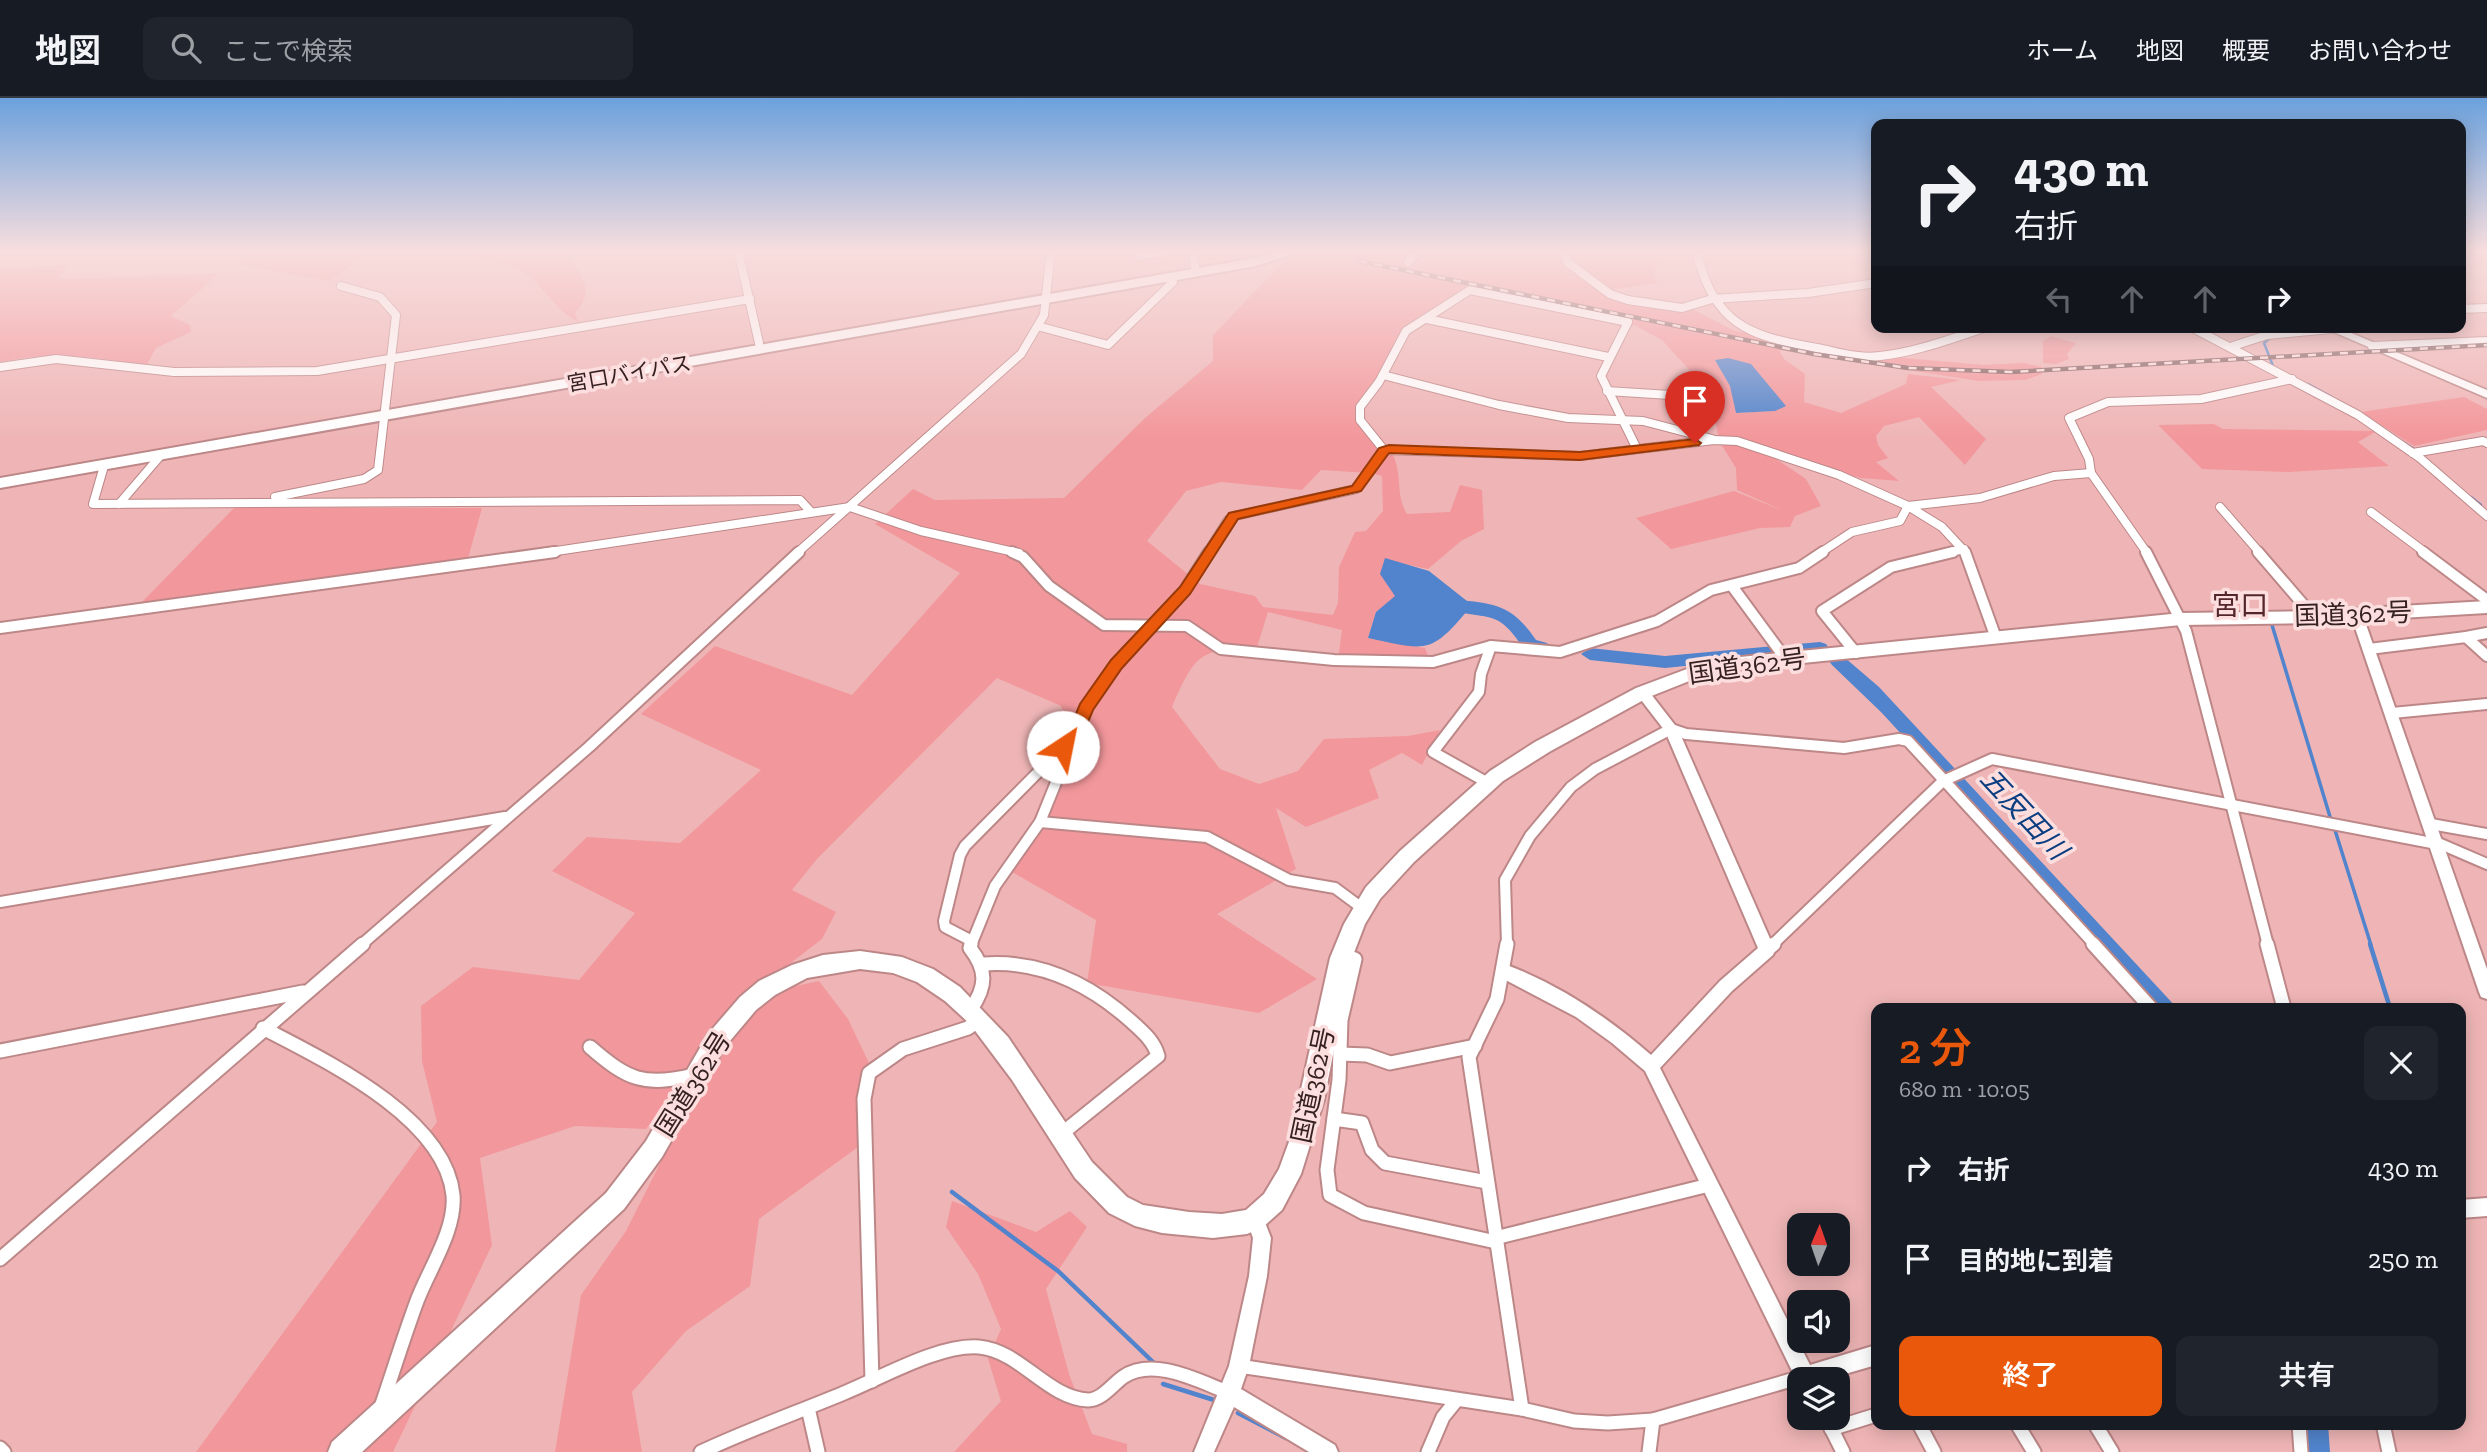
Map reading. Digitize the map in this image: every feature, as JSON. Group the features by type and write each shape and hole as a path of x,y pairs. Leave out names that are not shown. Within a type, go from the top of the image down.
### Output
{"highway":[{"name":"宮口バイパス","path":"0,483 104,466 759,343 939,313"},
{"name":"宮口バイパス","path":"0,476 385,412 946,313"},
{"name":"国道362号","path":"342,1452 615,1201 651,1154 711,1049 735,1018 766,989 802,970 837,960 868,960 894,963 928,978 975,1014 1082,1168 1120,1207 1148,1219 1200,1225 1229,1225 1255,1218 1287,1184 1299,1150 1341,954 1363,908 1387,877 1488,783 1527,755 1642,692 1673,677 1711,666 1785,658 2181,619 2357,616 2487,607"}],"main road":[{"path":"2341,333 2487,394"}],"street":[{"path":"237,504 375,475 393,359 396,320 394,313"},
{"path":"0,367 55,359 174,372 317,371 666,313"},
{"path":"753,313 759,343"},
{"path":"0,1259 29,1224 263,1028 589,747 850,507 1007,368 1041,327 1044,313"},
{"path":"1041,327 1108,345 1141,313"},
{"path":"1436,313 1406,331 1383,375 1360,407 1360,420 1384,450 1580,456 1714,440 1737,441 1839,475 1908,506 1942,527 1964,548 1973,566 1989,624 1996,638"},
{"path":"1584,313 1628,322 1608,357 1601,376 1637,449"},
{"path":"1724,313 1730,320 1764,337 1868,357 1901,352 1967,333"},
{"path":"1427,319 1608,357"},
{"path":"2205,333 2234,346 2329,398 2416,453 2487,516"},
{"path":"2234,346 2287,333"},
{"path":"2372,346 2487,341"},
{"path":"1383,375 1455,395 1558,417 1621,418 1684,430 1714,440"},
{"path":"2283,1003 2181,619 2139,538 2091,473 2089,459 2069,418 2108,402 2201,399 2292,379"},
{"path":"1607,391 1670,395 1684,430"},
{"path":"2416,453 2486,441"},
{"path":"872,1381 864,1099 869,1073 903,1049 968,1028 986,977 984,964 970,948 972,941 996,886 1040,822 1093,697 1116,664 1185,590 1234,516 1356,489 1384,450"},
{"path":"119,504 161,455"},
{"path":"104,466 92,502 237,504 319,500 800,500 811,512"},
{"path":"1908,506 1980,498 2054,476 2091,473"},
{"path":"0,628 220,596 453,567 850,507 932,534 1018,553 1028,560 1051,587 1090,610 1104,625 1187,626 1221,649 1334,660 1433,662 1491,646 1560,652 1657,621 1711,590 1799,568 1852,532 1900,521 1908,506"},
{"path":"2474,506 2487,509"},
{"path":"2220,507 2314,617"},
{"path":"2371,512 2487,600"},
{"path":"1856,653 1822,611 1891,567 1964,548"},
{"path":"1732,586 1785,658"},
{"path":"2357,616 2487,992"},
{"path":"2369,649 2487,633"},
{"path":"2466,637 2487,656"},
{"path":"1488,783 1433,752 1479,692 1480,674 1491,646"},
{"path":"1642,692 1671,729 1767,950"},
{"path":"2392,713 2487,704"},
{"path":"1522,1409 1469,1057 1497,999 1504,971 1507,941 1505,880 1530,836 1549,810 1587,775 1671,729 1686,734 1844,748 1899,739 1908,741 1946,779 2147,1003"},
{"path":"972,941 945,927 944,920 960,855 1063,747 1071,744"},
{"path":"1651,1066 1726,986 1946,779 1992,760 2436,843 2487,864"},
{"path":"0,902 507,817"},
{"path":"1040,822 1207,837 1289,880 1335,888 1363,908"},
{"path":"2431,824 2487,834"},
{"path":"1341,954 1355,959 1341,1020 1334,1119 1327,1170 1330,1195 1343,1205 1496,1240 1709,1185"},
{"path":"984,964 1002,961 1072,980 1114,1004 1155,1045 1158,1056 1060,1135"},
{"path":"1504,971 1543,989 1632,1048 1651,1066 1801,1367"},
{"path":"0,1051 304,992"},
{"path":"263,1028 355,1080 402,1117 430,1143 450,1179 453,1194 445,1230 377,1420"},
{"path":"1340,1054 1367,1055 1390,1063 1475,1046"},
{"path":"590,1047 633,1080 654,1083 697,1074"},
{"path":"1334,1119 1362,1123 1370,1147 1377,1158 1385,1163 1487,1182"},
{"path":"2466,1209 2487,1207"},
{"path":"1203,1452 1230,1393 1239,1366 1258,1276 1262,1238 1255,1218"},
{"path":"701,1452 946,1353 981,1347 1021,1363 1067,1393 1087,1400 1096,1399 1131,1372 1158,1371 1230,1393 1328,1452"},
{"path":"1838,1367 1871,1357"},
{"path":"1239,1366 1522,1409 1574,1421 1608,1423 1653,1420 1787,1382"},
{"path":"1427,1452 1443,1417 1456,1401"},
{"path":"808,1408 818,1452"},
{"path":"1850,1419 1871,1416"},
{"path":"1649,1452 1653,1420"},
{"path":"1832,1430 1843,1452"},
{"path":"1922,1430 1934,1452"},
{"path":"2021,1430 2034,1452"},
{"path":"2099,1430 2112,1452"},
{"path":"2299,1430 2301,1452"},
{"path":"2384,1430 2389,1452"},
{"path":"0,1448 4,1452"}],"shaded area":[{"path":"0,313 174,313 171,316 190,325 191,332 156,348 146,366 73,356 0,362"},
{"path":"564,313 575,313 578,322"},
{"path":"1234,313 1431,313 1405,340 1358,413 1384,450 1369,473 1321,470 1302,490 1221,482 1186,491 1147,541 1200,584 1255,596 1263,607 1333,615 1338,603 1339,567 1355,532 1366,531 1383,511 1382,476 1371,473 1386,452 1393,455 1396,463 1401,499 1407,514 1450,512 1460,485 1482,490 1484,529 1461,541 1428,569 1385,560 1396,596 1376,612 1368,638 1425,648 1430,661 1338,660 1342,630 1268,612 1257,647 1222,650 1201,658 1187,676 1172,707 1220,769 1259,784 1298,771 1324,739 1408,736 1440,730 1422,765 1402,753 1369,770 1379,798 1306,827 1276,808 1296,869 1217,914 1317,979 1259,1013 1087,983 1096,920 1007,869 1045,822 1077,744 1061,706 997,678 817,859 792,890 836,912 822,939 741,1001 646,1129 575,1126 480,1158 492,1245 393,1452 196,1452 437,1122 422,1061 421,1006 473,967 579,980 635,913 552,871 587,837 680,843 761,770 641,714 715,646 852,695 960,573 875,524 913,489 935,500 1064,498 1145,418 1213,361 1213,335"},
{"path":"1581,313 1700,313 1735,331 1882,356 1983,365 2024,363 2042,367 2042,374 2025,380 1979,381 1779,350 1784,359 1805,374 1804,402 1841,413 1906,384 1908,374 1961,380 1931,387 1986,439 1965,465 1919,417 1884,426 1876,436 1878,445 1888,458 1876,462 1899,481 1861,478 1767,453 1806,479 1821,506 1795,516 1790,527 1760,528 1671,549 1636,518 1734,491 1786,512 1737,490 1736,468 1719,441 1715,417 1704,386 1662,340 1636,326","holes":["1716,360 1775,411 1736,413 1731,386"]},
{"path":"2051,336 2076,343 2067,354 2069,359 2056,364 2043,363 2043,341"},
{"path":"2464,397 2487,409 2487,430 2414,446 2361,412"},
{"path":"2214,424 2223,429 2377,431 2358,442 2389,466 2289,472 2202,469 2158,425"},
{"path":"234,508 482,508 467,562 142,602"},
{"path":"819,981 848,1019 869,1063 865,1142 759,1219 750,1286 686,1331 632,1392 642,1452 555,1452 581,1295 626,1231 699,1086 738,1027 777,990"},
{"path":"952,1201 1036,1232 1070,1211 1087,1227 1046,1289 1069,1374 1092,1434 1127,1444 1127,1452 954,1452 1001,1401 988,1359 1001,1329 978,1274 946,1227"}],"water":[{"path":"1728,358 1751,364 1786,406 1775,411 1736,413 1730,386 1715,360"},
{"path":"1385,558 1429,571 1472,605 1447,633 1427,645 1404,645 1368,638 1376,612 1395,596 1380,574"}],"waterway":[{"path":"2266,333 2270,338 2264,343 2273,366"},
{"path":"2308,384 2332,397"},
{"path":"2403,442 2417,451"},
{"path":"2471,497 2481,505"},
{"name":"五反田川","path":"1457,606 1483,608 1501,613 1515,624 1530,645 1541,647"},
{"path":"2272,625 2331,820"},
{"name":"五反田川","path":"1784,650 1820,648"},
{"name":"五反田川","path":"1590,654 1665,662 1773,651"},
{"name":"五反田川","path":"1838,661 1872,691 2161,1003"},
{"path":"2334,827 2371,945"},
{"path":"2370,944 2388,1003"},
{"path":"952,1192 1058,1271 1153,1362"},
{"path":"1163,1384 1214,1400"},
{"path":"1238,1413 1286,1438"},
{"name":"五反田川","path":"2314,1430 2316,1452"}],"railway":[{"path":"1614,313 1814,354 1908,368 2011,372 2487,345"}],"district":[{"name":"宮口","path":"2240,605"}],"route":[{"path":"1063,747 1071,744 1086,708 1116,664 1185,590 1228,520 1234,516 1356,489 1384,450 1389,449 1580,456 1695,443"}]}
